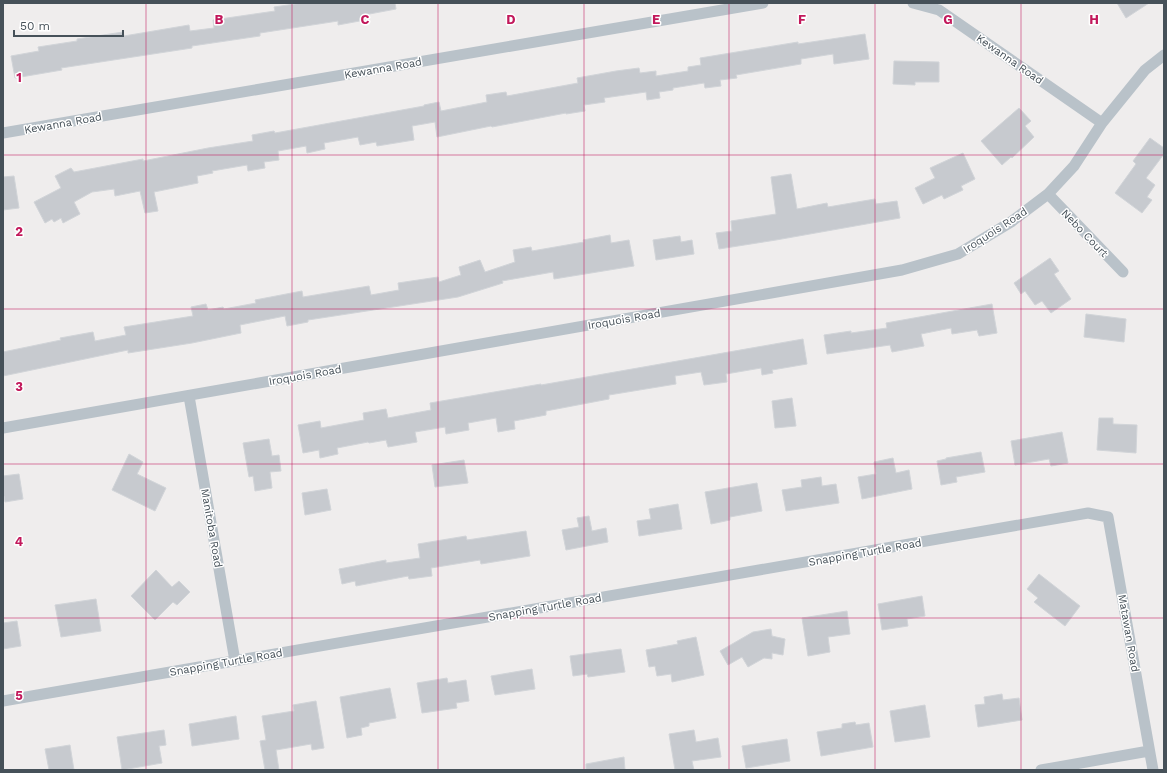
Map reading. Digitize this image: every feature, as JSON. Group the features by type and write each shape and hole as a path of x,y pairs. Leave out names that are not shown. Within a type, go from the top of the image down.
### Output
{"street":[{"name":"Kewanna Road","path":"3,133 763,3"},
{"name":"Kewanna Road","path":"913,3 942,7 1102,123"},
{"name":"Iroquois Road","path":"3,428 902,270 958,254 1011,222 1048,194 1074,166 1102,123 1145,70 1164,55"},
{"name":"Nebo Court","path":"1048,194 1123,272"},
{"name":"Manitoba Road","path":"189,396 235,661"},
{"name":"Snapping Turtle Road","path":"3,701 1088,513"},
{"name":"Matawan Road","path":"1088,513 1108,517 1153,770"},
{"path":"1041,770 1149,751"}],"building":[{"path":"302,3 395,3 396,9 364,15 365,20 338,25 338,21 260,33 260,36 61,68 62,70 15,78 11,56 39,51 38,47 123,32 124,36 189,25 190,31 214,28 213,20 275,11 274,7"},
{"path":"1117,3 1149,3 1126,18"},
{"path":"865,34 869,59 834,64 833,54 801,59 801,64 736,75 737,78 720,80 721,86 705,88 704,83 673,88 673,90 659,92 660,98 647,100 646,92 604,98 605,102 584,105 585,111 491,126 437,137 435,122 412,126 414,140 377,146 376,142 360,145 358,137 324,143 325,149 307,153 306,146 278,151 279,160 264,162 265,168 248,171 247,165 212,171 213,173 197,176 198,183 154,192 158,211 145,213 140,191 115,196 114,189 92,192 74,202 80,214 63,223 61,218 54,222 52,219 45,223 34,202 61,188 55,176 71,168 74,172 143,159 143,161 253,141 252,135 274,131 275,133 439,102 441,111 487,102 486,95 506,92 507,96 578,83 577,78 616,71 639,68 640,73 656,71 656,76 688,71 688,67 701,65 700,58 798,42 798,44"},
{"path":"894,61 939,62 939,82 915,82 915,85 893,84"},
{"path":"1019,108 1031,121 1025,126 1034,137 1012,158 1011,157 1002,165 981,141"},
{"path":"1150,138 1164,148 1164,154 1146,178 1155,185 1147,197 1152,200 1142,213 1115,193 1136,164 1133,161"},
{"path":"963,153 975,179 961,186 963,190 944,199 942,195 923,204 915,188 935,178 930,168"},
{"path":"791,174 797,209 827,203 828,207 875,199 876,204 897,201 900,218 719,249 716,233 732,231 731,221 776,214 771,177"},
{"path":"14,176 19,208 3,210 3,177"},
{"path":"610,235 611,243 629,240 634,266 554,279 553,272 502,281 503,283 458,297 308,320 308,322 287,326 285,316 240,325 241,333 192,343 128,353 128,350 3,376 3,352 61,340 60,338 93,332 95,341 126,335 124,327 193,316 191,307 206,304 208,310 223,307 224,309 256,303 255,300 302,291 303,297 369,286 371,295 399,290 398,283 438,277 439,282 461,275 459,267 480,260 485,272 515,262 513,250 531,247 532,251 584,242 583,240"},
{"path":"680,236 681,242 692,240 694,254 656,260 653,240"},
{"path":"1050,258 1059,271 1054,274 1071,299 1051,313 1042,301 1035,305 1025,291 1021,294 1014,283"},
{"path":"992,304 997,333 979,336 977,330 952,334 951,328 921,334 924,346 892,352 890,345 827,354 824,335 887,328 886,323"},
{"path":"1086,314 1126,319 1124,342 1084,337"},
{"path":"803,339 807,364 772,370 773,373 762,375 761,368 726,374 727,382 704,385 701,372 675,376 676,384 609,395 609,399 546,411 546,415 514,421 515,429 498,432 496,418 468,423 469,430 446,434 445,427 415,432 417,442 388,447 386,440 368,442 337,448 338,454 320,458 319,450 303,453 298,425 320,421 321,428 364,420 363,413 386,409 388,418 431,410 430,403"},
{"path":"792,398 796,426 775,428 772,401"},
{"path":"1099,418 1113,418 1113,424 1137,425 1136,453 1097,450"},
{"path":"1062,432 1068,463 1051,466 1049,459 1015,465 1011,441"},
{"path":"269,439 272,456 279,455 281,471 270,472 272,488 255,491 253,476 249,477 243,443"},
{"path":"981,452 985,472 956,477 957,482 941,485 937,461"},
{"path":"129,454 143,462 137,474 166,488 155,511 112,490"},
{"path":"893,458 896,473 909,470 912,489 862,499 858,477 876,474 874,462"},
{"path":"464,460 468,483 435,487 432,465"},
{"path":"19,474 23,499 5,502 3,496 3,476"},
{"path":"821,477 822,486 836,484 839,503 786,511 782,490 802,487 801,480"},
{"path":"757,483 762,511 730,517 730,520 711,524 705,492"},
{"path":"327,489 331,510 305,515 302,493"},
{"path":"678,504 682,529 639,536 637,521 651,519 649,509"},
{"path":"589,516 592,531 606,528 608,542 566,550 562,530 579,527 577,518"},
{"path":"526,531 530,556 481,564 480,560 431,568 432,576 409,579 408,576 356,586 355,581 342,584 339,569 386,560 386,563 420,558 418,544 466,536 467,540"},
{"path":"156,570 172,587 179,581 190,592 177,605 173,602 155,620 131,596"},
{"path":"1039,574 1080,606 1065,626 1034,602 1038,598 1027,589"},
{"path":"922,596 925,616 907,619 908,626 882,630 878,604"},
{"path":"96,599 101,631 61,637 55,605"},
{"path":"847,611 850,634 828,637 830,652 808,656 802,618"},
{"path":"17,621 21,646 3,649 3,623"},
{"path":"771,629 772,636 785,639 783,655 772,653 772,659 764,658 748,667 742,657 728,665 720,651 753,632"},
{"path":"696,637 704,675 672,682 671,674 657,676 655,666 649,667 646,650 678,644 677,641"},
{"path":"621,649 625,672 588,677 587,674 573,676 570,656"},
{"path":"532,669 535,689 495,695 491,676"},
{"path":"447,678 448,683 466,680 469,701 456,703 457,708 422,713 417,683"},
{"path":"390,688 396,718 369,723 369,726 361,728 362,735 347,738 340,697"},
{"path":"1002,694 1003,700 1019,698 1022,720 978,727 975,705 985,704 984,697"},
{"path":"316,701 324,748 312,750 311,744 276,750 279,770 265,770 260,741 266,740 262,716 294,711 293,705"},
{"path":"925,705 930,737 895,742 890,711"},
{"path":"236,716 239,739 192,746 189,724"},
{"path":"855,722 856,725 869,723 873,747 821,756 817,732 842,728 842,724"},
{"path":"164,730 166,745 159,746 162,763 122,770 117,737"},
{"path":"694,730 696,742 718,738 721,757 692,761 694,770 675,770 669,734"},
{"path":"787,739 790,761 746,768 742,746"},
{"path":"70,745 74,770 49,770 45,749"},
{"path":"624,757 625,770 586,770 586,764"}]}
